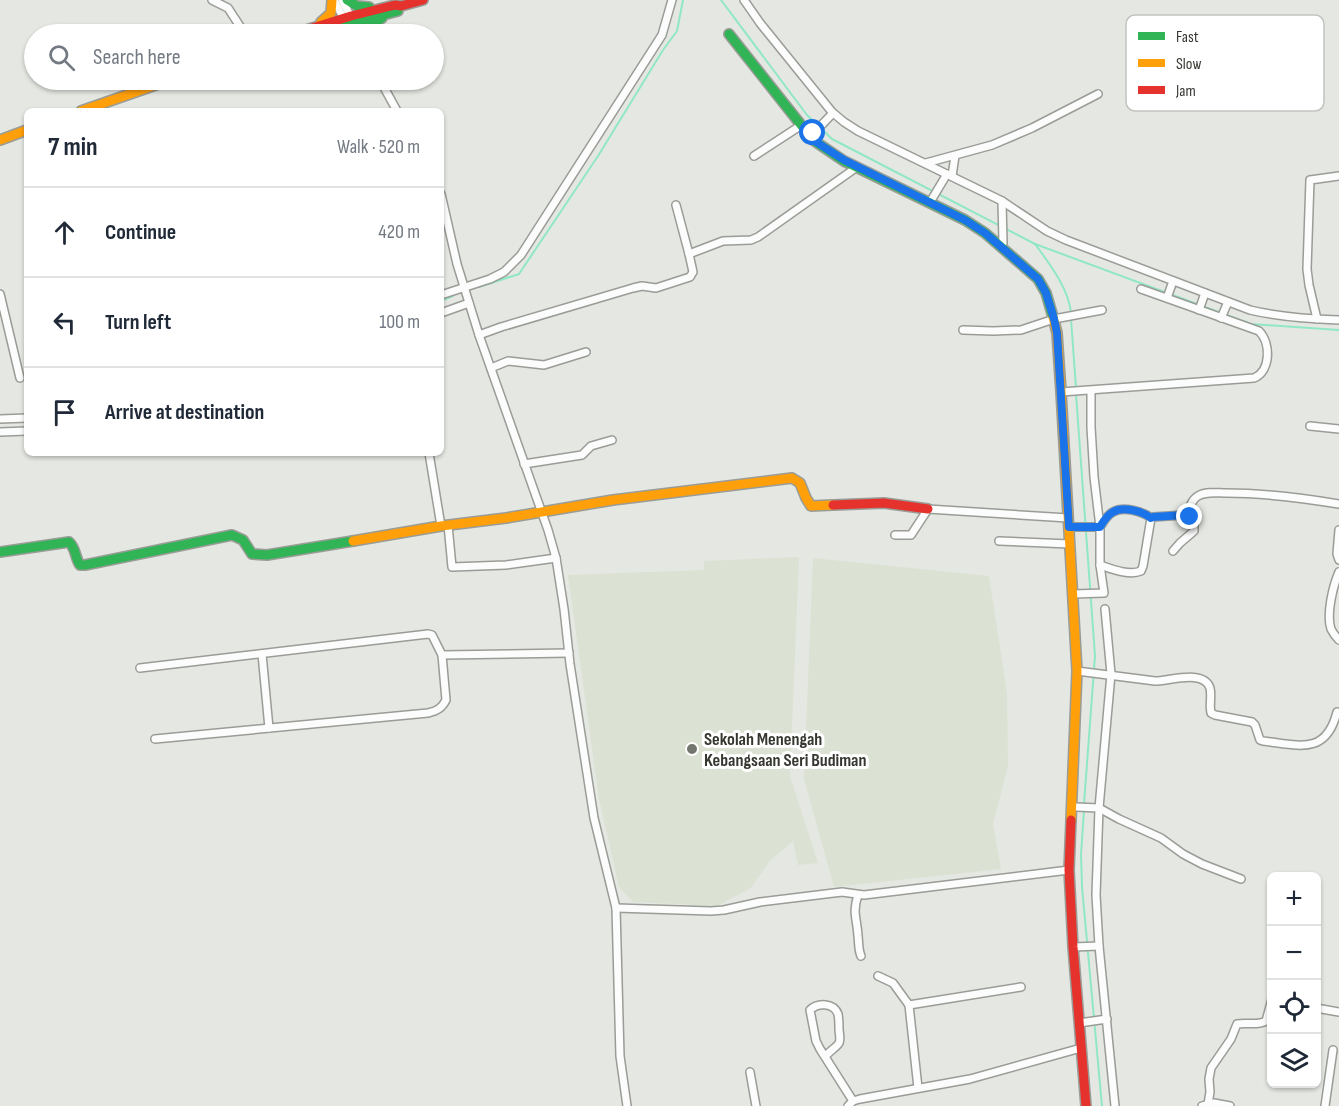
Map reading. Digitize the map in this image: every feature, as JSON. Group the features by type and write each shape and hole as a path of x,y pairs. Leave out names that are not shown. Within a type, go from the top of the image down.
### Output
{"street":[{"path":"212,0 228,8 238,24"},
{"path":"333,0 352,24"},
{"path":"320,24 332,12 333,0"},
{"path":"344,0 350,24"},
{"path":"344,0 359,8 398,7"},
{"path":"339,24 423,0"},
{"path":"444,294 504,272 521,255 663,35 672,0"},
{"path":"744,0 831,116 858,131 949,175 1055,235 1172,283 1227,303 1267,314 1339,320"},
{"path":"373,24 398,7"},
{"path":"729,34 800,126 830,152 931,201 1003,245 1038,279 1059,318 1057,333 1065,391 1070,544 1081,671 1069,870 1082,1022 1081,1048 1086,1106"},
{"path":"90,108 141,90"},
{"path":"385,90 395,108"},
{"path":"926,163 982,149 1098,94"},
{"path":"812,135 831,116"},
{"path":"754,156 800,126"},
{"path":"0,140 24,131"},
{"path":"931,201 949,175 955,156"},
{"path":"689,254 723,241 751,240 758,237 857,167"},
{"path":"1317,319 1307,269 1310,180 1339,176"},
{"path":"1002,204 1003,245"},
{"path":"479,335 633,288 642,286 656,288 690,277 693,272 676,205"},
{"path":"444,207 457,264 479,335 556,558 578,722 594,818 616,908 620,1056 627,1106"},
{"path":"1168,296 1172,283"},
{"path":"1065,391 1260,376 1266,366 1267,358 1266,341 1262,334 1222,316 1168,296 1141,289"},
{"path":"0,294 20,378"},
{"path":"1200,308 1205,295"},
{"path":"444,312 470,303"},
{"path":"1222,316 1227,303"},
{"path":"963,330 1021,330 1059,318 1102,309"},
{"path":"491,368 508,361 544,365 586,352"},
{"path":"1076,594 1104,593 1088,391"},
{"path":"0,418 24,418"},
{"path":"1310,426 1339,429"},
{"path":"0,432 24,432"},
{"path":"524,464 582,455 591,446 612,440"},
{"path":"430,456 452,567 507,565 556,558"},
{"path":"0,552 69,542 75,548 77,561 80,565 85,565 232,535 243,540 252,554 267,555 613,500 792,478 801,484 806,501 811,506 884,503 1097,527"},
{"path":"1187,516 1193,500 1199,495 1209,493 1247,493 1339,504"},
{"path":"895,535 911,535 928,509"},
{"path":"1097,527 1118,510 1144,513 1151,518 1187,516 1192,519 1194,531 1173,551"},
{"path":"1100,565 1120,571 1142,571 1151,518"},
{"path":"1339,530 1337,554 1339,560"},
{"path":"999,541 1070,544"},
{"path":"1339,572 1332,596 1330,615 1332,632 1339,640"},
{"path":"1105,609 1111,674 1097,808 1097,946 1115,1106"},
{"path":"140,668 428,634 432,635 442,655 446,700 437,711 155,739"},
{"path":"442,655 569,653"},
{"path":"262,654 269,728"},
{"path":"1081,671 1155,681 1189,676 1199,679 1206,682 1210,689 1211,713 1252,722 1260,740 1263,741 1303,746 1316,744 1332,729 1337,712"},
{"path":"1073,807 1097,808 1161,838 1202,864 1241,879"},
{"path":"616,908 711,912 749,904 842,892 858,895 1069,870"},
{"path":"858,895 854,911 858,949 861,956"},
{"path":"1076,947 1097,946"},
{"path":"878,976 893,983 909,1005 918,1088"},
{"path":"909,1005 1021,987"},
{"path":"825,1057 837,1046 840,1039 839,1016 829,1005 823,1004 813,1006 810,1012 816,1041 825,1057 851,1103 970,1079 1081,1048"},
{"path":"1321,1009 1339,1011"},
{"path":"1230,1106 1214,1103 1207,1105 1211,1068 1231,1039 1237,1024 1264,1023 1267,1017"},
{"path":"1082,1022 1105,1019"},
{"path":"1325,1106 1333,1050"},
{"path":"750,1072 756,1106"}],"shaded area":[{"name":"Sekolah Menengah Kebangsaan Seri Budiman","path":"799,557 790,776 818,863 798,865 793,841 770,861 751,888 717,906 633,902 619,887 599,799 568,575 704,570 704,561"},
{"path":"813,558 989,576 1007,693 1008,766 993,824 1001,869 834,887 804,779"}],"waterway":[{"path":"479,287 519,274 598,156 677,31 683,0"},
{"path":"721,0 807,115 832,139 1035,244 1062,286 1071,313"},
{"path":"1035,244 1251,324 1339,330"},
{"path":"444,300 453,296"},
{"path":"1071,319 1076,388"},
{"path":"1076,394 1095,656 1084,804"},
{"path":"1084,810 1081,854 1082,887 1102,1106"}],"traffic: fast":[{"path":"347,0 357,6 369,7"},
{"path":"349,24 398,11"},
{"path":"374,24 382,18"},
{"path":"729,34 813,140 844,161 965,220 985,233 1038,279 1046,293 1053,317"},
{"path":"0,552 69,542 80,565 85,565 232,535 243,540 252,554 267,555 353,541"}],"traffic: slow":[{"path":"321,22 331,13 332,0"},
{"path":"90,108 141,90"},
{"path":"0,140 24,131"},
{"path":"1053,317 1057,333 1077,671 1071,820"},
{"path":"353,541 613,500 792,478 800,483 811,506 833,505"}],"traffic: jam":[{"path":"325,24 395,5 401,6 423,0"},
{"path":"833,505 884,503 928,509"},
{"path":"1071,820 1069,870 1073,947 1086,1106"}],"place":[{"name":"Sekolah Menengah Kebangsaan Seri Budiman","path":"692,749"}],"route":[{"path":"813,133 810,137 821,147 965,220 985,233 1038,279 1046,293 1057,333 1069,527 1100,527 1106,518 1118,510 1144,513 1151,518 1184,515 1190,517"}]}
